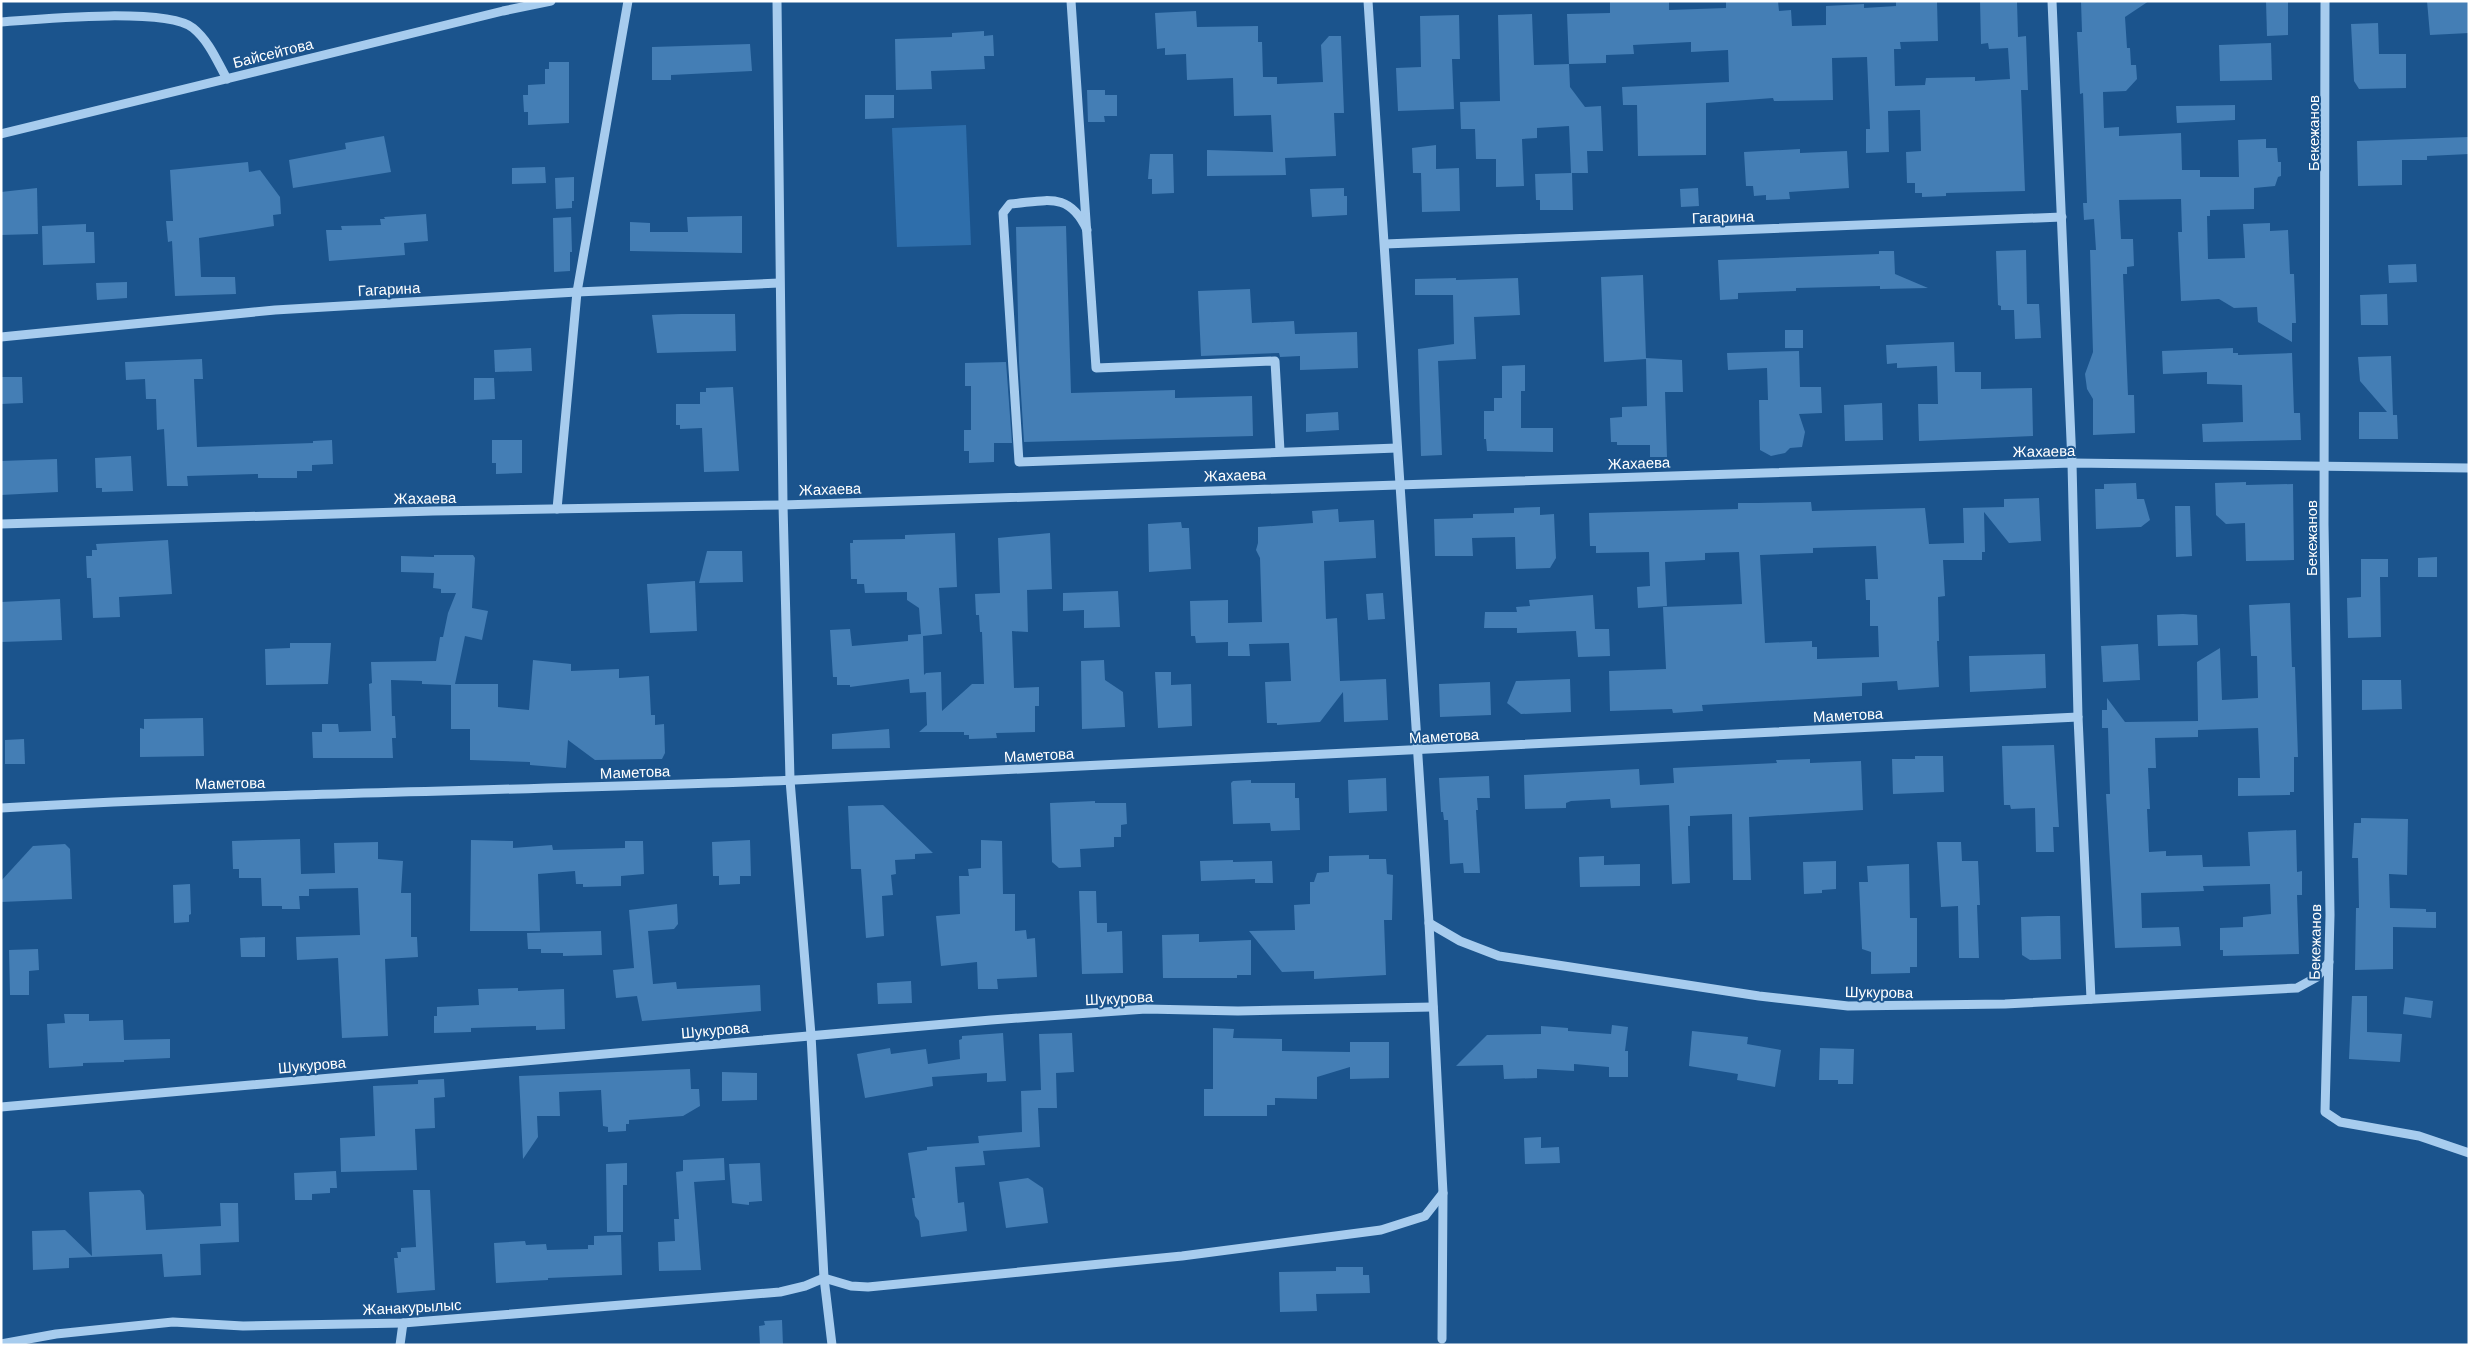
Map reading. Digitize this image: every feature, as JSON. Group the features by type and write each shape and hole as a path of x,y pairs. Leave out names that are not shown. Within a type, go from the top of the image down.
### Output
{"street":[{"name":"Байсейтова","path":"1,134 503,11 551,1"},
{"path":"557,509 578,292 628,1"},
{"path":"777,1 783,504 790,780 811,1034 824,1278 832,1345"},
{"path":"1072,1 1078,116 1096,368 1276,361 1280,451"},
{"path":"1368,1 1429,923 1443,1193 1442,1339"},
{"path":"2052,1 2072,463 2078,717 2091,999"},
{"name":"Бекежанов","path":"2325,1 2326,467 2324,524 2329,805 2329,962 2324,1074 2325,1112 2340,1122 2419,1136 2469,1153"},
{"path":"1,22 143,16 178,22 192,28 207,43 227,79"},
{"path":"1087,230 1080,214 1069,204 1051,200 1010,204 1003,213 1019,462 1397,448"},
{"name":"Гагарина","path":"1385,244 2062,217"},
{"name":"Гагарина","path":"1,336 275,310 578,292 780,283"},
{"name":"Жахаева","path":"1,524 783,504 2072,463 2469,468"},
{"name":"Маметова","path":"1,808 222,796 790,780 1418,751 2078,717"},
{"name":"Шукурова","path":"1429,923 1460,941 1499,956 1769,997 1848,1006 1907,1006 2091,999 2296,988 2317,977 2329,962"},
{"name":"Шукурова","path":"1,1108 811,1034 1146,1009 1238,1011 1433,1007"},
{"path":"824,1278 851,1286 868,1287 1182,1256 1381,1230 1424,1216 1443,1193"},
{"name":"Жанакурылыс","path":"1,1344 56,1334 173,1322 243,1326 402,1323 780,1292 805,1286 824,1278"},
{"path":"400,1345 402,1323"}],"shaded area":[{"path":"966,125 971,245 897,247 892,128"}],"building":[{"path":"1669,1 1669,10 1726,8 1726,1 1778,1 1779,11 1791,10 1792,26 1826,25 1826,6 1864,4 1864,8 1896,6 1896,2 1937,1 1938,41 1900,42 1901,49 1894,49 1895,86 1925,85 1926,78 1975,77 1975,81 2010,79 2008,48 1989,49 1988,43 1981,44 1980,1 2017,1 2018,37 2026,36 2028,90 2021,90 2025,191 1946,193 1946,196 1922,197 1922,193 1915,193 1915,183 1907,183 1906,152 1921,151 1920,110 1888,111 1889,152 1866,153 1866,129 1870,129 1867,57 1832,58 1833,100 1774,101 1773,98 1706,103 1706,155 1638,156 1637,105 1623,105 1622,87 1729,82 1728,50 1691,52 1691,42 1633,45 1634,54 1606,55 1606,63 1569,64 1567,14 1610,13 1610,2"},
{"path":"2081,1 2149,1 2125,17 2127,48 2130,48 2131,65 2136,65 2137,79 2126,91 2103,92 2104,128 2119,127 2119,136 2181,133 2182,170 2200,170 2200,177 2239,177 2238,140 2266,139 2266,148 2277,148 2278,162 2281,162 2281,176 2278,177 2275,186 2254,188 2254,209 2210,210 2210,216 2207,216 2208,259 2245,258 2243,224 2270,223 2270,231 2288,230 2290,274 2294,274 2296,323 2292,323 2292,342 2258,322 2257,307 2234,308 2219,299 2181,301 2178,232 2182,232 2181,199 2119,200 2121,239 2133,239 2134,266 2127,267 2127,274 2123,274 2128,395 2134,395 2135,433 2093,435 2093,399 2087,389 2085,374 2093,352 2090,250 2096,250 2094,219 2084,220 2083,203 2087,203 2083,93 2080,94 2077,32 2082,32"},
{"path":"2266,1 2288,1 2288,35 2267,36"},
{"path":"2427,1 2469,1 2469,33 2430,35"},
{"path":"1196,11 1197,27 1258,26 1258,42 1262,42 1263,77 1277,77 1277,84 1323,82 1321,45 1329,36 1341,36 1344,113 1334,113 1336,156 1285,158 1286,175 1207,176 1207,150 1273,152 1271,115 1234,116 1233,78 1187,80 1186,54 1165,55 1165,48 1157,49 1155,13"},
{"path":"1532,14 1534,65 1569,64 1570,87 1585,107 1601,106 1603,151 1587,151 1588,173 1572,173 1573,210 1540,210 1540,200 1536,200 1535,174 1571,173 1569,126 1537,128 1537,138 1522,139 1524,186 1496,187 1496,159 1476,159 1475,129 1461,129 1460,102 1500,101 1498,15"},
{"path":"1459,15 1460,59 1452,59 1454,109 1398,111 1396,68 1421,67 1420,16"},
{"path":"2378,23 2379,54 2406,54 2406,88 2359,89 2354,81 2351,24"},
{"path":"984,31 984,36 993,35 994,56 984,56 985,69 931,71 932,89 896,90 895,39 952,37 952,33"},
{"path":"2271,43 2272,80 2220,81 2219,45"},
{"path":"750,44 752,71 671,75 671,80 652,80 652,47"},
{"path":"549,62 569,62 569,123 528,125 528,112 524,112 523,95 528,95 528,85 545,84 545,69 549,69"},
{"path":"1087,90 1105,90 1105,95 1117,95 1117,116 1104,116 1105,122 1088,122"},
{"path":"865,95 894,95 894,118 865,119"},
{"path":"2235,105 2235,120 2177,123 2176,106"},
{"path":"384,136 391,172 293,188 289,160 346,149 345,143"},
{"path":"2469,137 2469,154 2427,156 2427,160 2402,160 2402,185 2358,186 2357,141"},
{"path":"1436,145 1436,169 1459,168 1460,211 1422,212 1421,173 1413,173 1412,148"},
{"path":"1800,149 1800,153 1847,151 1849,188 1789,192 1790,199 1766,200 1766,195 1754,196 1753,186 1746,186 1744,152"},
{"path":"1150,154 1173,154 1174,193 1152,194 1152,179 1148,179"},
{"path":"248,162 249,172 260,170 280,197 281,214 273,215 274,226 199,238 201,277 235,277 236,294 175,296 172,241 168,242 166,221 173,221 170,170"},
{"path":"545,167 546,183 512,184 512,168"},
{"path":"574,177 574,201 572,201 572,208 556,209 555,178"},
{"path":"37,188 38,234 1,235 1,192"},
{"path":"1344,188 1344,196 1347,196 1347,215 1312,217 1310,189"},
{"path":"1698,188 1699,206 1681,207 1680,189"},
{"path":"426,214 428,241 404,243 405,255 329,261 326,230 342,230 341,226 381,225 380,219 385,219 384,217"},
{"path":"742,216 742,253 630,251 630,222 650,223 650,232 688,232 687,217"},
{"path":"571,217 572,252 570,252 570,271 554,272 553,218"},
{"path":"86,224 86,232 94,232 95,263 43,265 42,226"},
{"path":"1066,226 1071,393 1175,390 1175,398 1252,396 1253,436 1024,442 1019,362 1016,227"},
{"path":"2026,250 2027,304 2039,304 2041,338 2015,339 2014,310 2001,310 2001,306 1998,305 1996,251"},
{"path":"1879,251 1894,251 1895,274 1928,288 1880,289 1880,286 1796,288 1796,291 1738,293 1738,299 1720,300 1718,260 1879,254"},
{"path":"2416,264 2417,282 2389,283 2388,265"},
{"path":"1643,275 1646,358 1682,360 1683,392 1665,392 1667,457 1650,457 1650,445 1617,445 1617,442 1611,442 1610,418 1622,417 1622,407 1647,406 1646,359 1604,362 1601,277"},
{"path":"1456,278 1456,280 1518,278 1520,315 1474,317 1476,359 1438,361 1442,455 1421,456 1418,349 1454,344 1453,295 1415,295 1415,279"},
{"path":"127,282 127,298 97,300 96,283"},
{"path":"1250,289 1252,323 1294,321 1295,334 1357,332 1358,368 1300,370 1300,356 1280,357 1279,353 1201,356 1198,291"},
{"path":"2387,294 2388,325 2361,325 2360,295"},
{"path":"735,314 736,351 657,353 652,315"},
{"path":"1785,330 1803,330 1803,348 1785,348"},
{"path":"1954,342 1955,372 1981,372 1981,389 2032,388 2033,436 1919,441 1918,404 1938,404 1937,366 1897,368 1897,363 1887,364 1886,345"},
{"path":"531,348 532,371 495,372 494,350"},
{"path":"2233,348 2233,353 2238,353 2238,355 2292,353 2294,413 2300,413 2301,440 2203,442 2202,424 2243,422 2242,385 2207,384 2207,372 2163,374 2162,351"},
{"path":"1799,351 1800,387 1821,387 1822,413 1799,414 1805,432 1802,447 1790,448 1785,453 1771,456 1760,450 1759,400 1768,400 1767,368 1728,370 1727,353"},
{"path":"2391,356 2393,415 2397,415 2398,439 2359,439 2359,412 2387,412 2360,381 2358,357"},
{"path":"202,359 203,379 194,379 197,447 313,443 313,441 332,440 333,464 312,465 312,471 297,471 297,478 258,478 258,474 187,476 188,486 167,486 164,429 157,430 156,399 146,399 145,379 126,380 125,362"},
{"path":"1006,362 1012,443 994,443 994,462 969,463 969,451 964,451 964,430 971,430 971,386 965,386 965,363"},
{"path":"1525,365 1525,391 1521,391 1521,428 1553,428 1553,452 1487,451 1486,439 1484,439 1484,411 1494,411 1494,398 1502,398 1502,366"},
{"path":"1,377 22,377 23,403 1,404"},
{"path":"474,378 494,378 495,399 474,400"},
{"path":"733,387 739,471 704,472 702,428 680,429 680,425 676,425 676,404 700,404 700,392 706,392 706,388"},
{"path":"1882,403 1883,440 1845,441 1844,405"},
{"path":"1338,412 1339,430 1306,432 1306,414"},
{"path":"492,440 522,440 522,473 496,474 496,463 492,463"},
{"path":"131,456 133,491 102,492 102,488 96,488 95,458"},
{"path":"57,459 58,492 1,495 1,461"},
{"path":"2246,482 2246,485 2293,484 2294,560 2246,561 2245,523 2226,524 2216,515 2215,483"},
{"path":"2136,483 2137,499 2144,499 2150,520 2141,527 2096,529 2095,489 2104,489 2104,484"},
{"path":"2039,498 2041,541 2009,543 1984,512 1985,552 1982,552 1982,560 1943,560 1945,596 1938,597 1939,687 1898,690 1897,681 1862,683 1862,696 1702,705 1703,711 1673,713 1672,709 1610,711 1609,671 1666,669 1663,607 1742,604 1739,552 1705,553 1705,560 1665,562 1667,606 1638,608 1637,587 1650,586 1649,552 1596,553 1596,546 1590,546 1589,513 1738,509 1738,503 1811,502 1812,511 1925,508 1929,544 1964,543 1963,508 2004,507 2004,499","holes":["1876,546 1878,579 1865,579 1866,600 1870,600 1870,626 1878,626 1879,657 1817,659 1817,647 1812,647 1812,641 1765,643 1760,555 1813,553 1813,548"]},
{"path":"2175,506 2190,506 2192,556 2176,557"},
{"path":"1540,507 1540,515 1554,514 1556,558 1550,568 1516,569 1515,537 1472,538 1473,556 1435,556 1434,519 1473,518 1473,514 1514,513 1514,508"},
{"path":"1338,509 1339,522 1374,520 1376,558 1324,561 1326,619 1337,618 1340,681 1386,679 1388,720 1344,722 1343,692 1320,722 1277,725 1277,723 1267,723 1265,682 1291,681 1289,643 1249,644 1250,656 1228,656 1228,642 1196,643 1195,636 1191,636 1190,601 1228,600 1228,623 1262,622 1260,558 1256,550 1258,527 1313,523 1312,511"},
{"path":"1181,522 1182,528 1189,528 1191,569 1149,572 1148,524"},
{"path":"955,533 957,587 939,588 942,634 923,636 924,675 926,673 941,672 942,711 972,684 984,684 982,632 980,632 979,615 976,615 975,594 1000,593 998,538 1050,533 1052,589 1027,590 1028,632 1012,631 1014,688 1039,687 1039,706 1035,706 1035,732 996,733 997,738 969,739 969,735 964,735 964,732 919,732 927,725 926,692 910,693 909,679 850,687 850,685 837,685 837,677 833,677 830,630 850,629 852,646 908,641 908,635 921,634 919,608 907,600 907,592 865,593 864,584 857,584 857,579 851,579 850,543 853,543 853,540 905,539 905,535"},
{"path":"168,540 172,594 119,597 120,617 93,618 91,578 87,578 86,556 92,556 92,550 97,550 96,544"},
{"path":"707,551 742,551 743,582 699,583"},
{"path":"434,555 473,555 475,558 472,608 488,611 482,640 465,636 455,684 498,684 498,707 529,710 533,660 571,664 571,671 619,669 619,678 649,676 651,715 655,715 655,725 664,724 665,753 662,759 595,760 568,740 566,768 530,765 530,762 470,760 470,729 451,729 451,685 422,684 422,681 391,680 392,716 395,716 396,738 392,738 393,758 313,758 312,732 322,732 322,724 338,724 339,732 371,731 369,684 372,683 371,662 436,661 440,637 443,637 448,613 456,593 441,593 441,589 433,588 434,573 401,572 401,556 434,557"},
{"path":"2437,557 2437,577 2418,577 2418,558"},
{"path":"2361,559 2388,559 2388,577 2380,577 2381,637 2348,638 2347,598 2361,597"},
{"path":"695,581 697,631 650,633 647,584"},
{"path":"1118,591 1120,627 1084,628 1084,610 1063,611 1063,593"},
{"path":"1383,593 1385,619 1368,620 1366,594"},
{"path":"1593,595 1595,629 1609,629 1610,656 1578,657 1576,631 1517,633 1517,628 1484,628 1485,612 1517,612 1516,607 1530,606 1529,600"},
{"path":"60,599 62,640 1,642 1,602"},
{"path":"2290,603 2292,667 2295,667 2298,757 2294,757 2294,792 2290,792 2290,795 2238,796 2238,778 2260,778 2258,728 2198,730 2198,737 2155,738 2156,768 2148,768 2150,809 2147,809 2149,852 2166,851 2166,856 2202,855 2203,867 2250,866 2248,832 2296,830 2297,872 2302,871 2302,895 2297,895 2299,954 2223,956 2223,950 2220,950 2220,928 2243,927 2243,917 2271,914 2270,884 2203,886 2204,891 2141,893 2142,928 2179,927 2181,946 2115,948 2106,794 2110,794 2108,728 2102,728 2102,710 2107,710 2107,698 2125,722 2198,721 2197,662 2220,648 2222,700 2258,698 2257,656 2251,656 2249,605"},
{"path":"2157,615 2197,615 2198,645 2158,646"},
{"path":"290,643 331,643 328,684 266,685 265,649 290,648"},
{"path":"2138,644 2140,680 2103,682 2101,646"},
{"path":"2045,654 2046,688 1970,692 1969,656"},
{"path":"1104,660 1105,680 1123,692 1125,727 1082,729 1081,661"},
{"path":"1155,672 1171,672 1171,685 1191,684 1192,726 1158,728"},
{"path":"1570,679 1571,712 1521,714 1507,703 1516,681"},
{"path":"2362,680 2401,680 2402,709 2362,710"},
{"path":"1490,682 1491,715 1440,717 1439,684"},
{"path":"203,718 204,756 140,757 140,728 144,729 144,719"},
{"path":"889,729 890,748 832,749 832,734"},
{"path":"24,739 25,764 5,764 5,740"},
{"path":"2054,745 2059,827 2053,827 2054,852 2036,852 2035,808 2011,809 2010,805 2004,805 2002,746"},
{"path":"1915,756 1943,756 1944,792 1893,794 1892,759 1915,759"},
{"path":"1810,759 1810,763 1861,761 1863,810 1749,817 1751,880 1733,880 1732,814 1690,816 1690,826 1688,826 1690,883 1672,884 1669,805 1611,808 1610,799 1571,801 1566,803 1566,808 1525,809 1524,775 1639,769 1640,785 1674,783 1673,768 1777,763 1776,760"},
{"path":"1489,776 1490,798 1477,798 1480,873 1464,873 1463,863 1450,864 1448,820 1444,820 1443,812 1441,812 1439,778"},
{"path":"1386,778 1387,811 1349,813 1348,780"},
{"path":"1251,780 1251,783 1295,783 1295,798 1299,798 1300,830 1271,831 1270,823 1233,824 1231,783 1233,781"},
{"path":"1095,801 1095,803 1126,803 1127,824 1121,825 1121,837 1114,837 1114,847 1080,849 1081,867 1059,868 1052,862 1050,803"},
{"path":"883,805 933,853 915,854 915,859 895,860 896,874 891,875 893,895 882,896 884,936 866,938 861,869 851,869 848,806"},
{"path":"2361,818 2408,819 2407,875 2389,874 2390,908 2426,909 2426,912 2436,912 2436,928 2393,927 2393,969 2355,970 2356,908 2359,908 2358,858 2352,858 2354,823 2361,823"},
{"path":"300,839 301,874 335,873 334,843 378,842 378,859 403,861 401,893 411,893 411,937 417,937 418,957 385,959 388,1036 342,1038 338,958 297,960 296,937 360,935 358,888 309,889 309,896 299,896 300,909 282,909 282,906 262,906 261,878 239,878 239,869 233,869 232,841"},
{"path":"471,840 513,841 513,848 552,845 553,850 625,848 625,841 643,841 644,874 621,876 621,886 583,887 583,884 576,884 575,871 538,874 540,931 470,931"},
{"path":"750,840 751,876 740,876 740,884 719,885 719,876 713,876 712,842"},
{"path":"981,840 1002,841 1003,894 1015,894 1015,931 1026,930 1027,939 1035,938 1037,977 997,979 998,989 978,989 977,962 941,966 936,916 960,914 959,876 969,876 968,869 981,868"},
{"path":"1937,842 1961,842 1962,861 1978,861 1980,905 1977,905 1979,958 1959,958 1958,906 1941,907"},
{"path":"65,844 70,849 72,899 1,902 1,881 33,846"},
{"path":"1369,855 1369,859 1386,859 1387,874 1393,875 1392,920 1384,920 1386,975 1314,979 1314,971 1282,972 1249,931 1295,930 1294,905 1310,904 1310,882 1314,882 1317,873 1329,872 1329,856"},
{"path":"1604,856 1604,865 1640,864 1640,886 1580,887 1579,857"},
{"path":"1233,860 1233,862 1272,861 1273,883 1255,883 1255,879 1201,881 1200,861"},
{"path":"1836,861 1836,889 1822,890 1822,893 1804,894 1803,862"},
{"path":"1909,864 1910,918 1917,918 1917,967 1910,967 1910,973 1871,974 1871,952 1862,949 1859,882 1868,882 1867,866"},
{"path":"190,884 191,914 189,915 189,922 174,923 173,885"},
{"path":"1079,891 1096,891 1097,923 1107,923 1107,932 1122,931 1123,973 1082,974"},
{"path":"677,904 678,924 674,929 648,931 653,984 676,982 677,989 760,985 761,1011 642,1021 637,996 616,998 613,970 634,968 629,910"},
{"path":"2060,916 2061,959 2030,960 2022,955 2021,917"},
{"path":"601,931 602,955 563,956 563,953 541,953 541,949 528,949 527,933"},
{"path":"1199,934 1199,942 1251,940 1251,975 1237,975 1237,978 1163,978 1162,935"},
{"path":"265,937 265,957 241,957 240,938"},
{"path":"38,949 39,970 29,971 29,995 10,995 9,950"},
{"path":"911,981 912,1003 878,1004 877,983"},
{"path":"518,988 518,991 564,989 565,1029 536,1030 536,1026 471,1028 471,1032 434,1033 434,1016 437,1016 437,1007 479,1005 478,989"},
{"path":"2352,996 2367,996 2367,1032 2402,1034 2400,1062 2349,1059"},
{"path":"2405,997 2433,1001 2431,1018 2403,1014"},
{"path":"64,1014 89,1014 89,1021 123,1020 124,1040 170,1039 170,1058 83,1063 83,1066 49,1068 47,1024 65,1023"},
{"path":"1612,1025 1628,1027 1625,1051 1628,1051 1628,1077 1609,1077 1609,1067 1574,1064 1574,1071 1537,1069 1537,1078 1504,1079 1503,1065 1456,1066 1487,1035 1541,1034 1541,1026 1568,1028 1568,1031 1611,1034"},
{"path":"1213,1028 1234,1029 1233,1038 1282,1039 1282,1051 1350,1052 1350,1042 1389,1042 1389,1078 1350,1079 1350,1067 1317,1077 1317,1099 1275,1098 1275,1105 1267,1105 1267,1116 1204,1116 1204,1089 1213,1089"},
{"path":"1692,1031 1748,1037 1747,1044 1781,1050 1775,1087 1737,1080 1738,1074 1689,1066"},
{"path":"1003,1033 1006,1081 987,1082 987,1073 932,1077 933,1086 865,1098 857,1054 890,1048 891,1054 926,1049 928,1064 960,1059 959,1040 962,1039 962,1036"},
{"path":"1072,1033 1074,1072 1056,1073 1057,1108 1038,1108 1040,1147 983,1151 985,1165 955,1167 958,1203 964,1202 967,1231 921,1237 919,1221 915,1216 912,1198 915,1198 908,1153 927,1150 927,1147 979,1143 978,1136 1022,1132 1021,1091 1041,1090 1039,1034"},
{"path":"1820,1048 1854,1049 1853,1084 1838,1084 1838,1080 1819,1080"},
{"path":"690,1069 691,1089 699,1089 700,1106 683,1116 629,1120 629,1124 626,1124 626,1131 608,1132 608,1127 603,1126 601,1090 559,1092 560,1116 537,1116 538,1137 523,1159 519,1076"},
{"path":"722,1072 757,1073 757,1100 722,1101"},
{"path":"444,1079 445,1097 434,1098 435,1128 415,1129 417,1170 341,1172 340,1138 375,1136 373,1086 418,1084 418,1080"},
{"path":"1541,1137 1541,1148 1559,1147 1560,1163 1525,1164 1524,1138"},
{"path":"724,1158 725,1180 694,1182 701,1270 659,1271 658,1242 675,1241 674,1219 679,1219 676,1172 683,1171 683,1160"},
{"path":"627,1163 627,1185 623,1185 623,1232 607,1232 606,1164"},
{"path":"760,1163 762,1201 749,1202 749,1205 732,1203 729,1164"},
{"path":"336,1171 337,1188 330,1188 330,1193 312,1194 312,1200 295,1200 294,1173"},
{"path":"1028,1178 1043,1188 1048,1223 1006,1228 999,1182"},
{"path":"140,1190 144,1195 146,1230 221,1226 220,1203 238,1203 239,1242 200,1244 201,1275 164,1277 162,1254 69,1258 69,1268 33,1270 32,1231 65,1230 92,1256 89,1192"},
{"path":"413,1190 430,1190 435,1290 397,1293 394,1258 398,1258 397,1252 401,1252 401,1248 416,1247"},
{"path":"621,1235 622,1275 548,1278 548,1280 496,1283 494,1243 525,1241 526,1245 546,1244 547,1250 588,1249 588,1245 594,1245 594,1236"},
{"path":"1336,1267 1363,1267 1363,1275 1369,1275 1370,1293 1316,1294 1317,1311 1280,1312 1279,1272 1336,1271"},
{"path":"782,1320 783,1345 760,1345 759,1326 765,1325 764,1321"}]}
